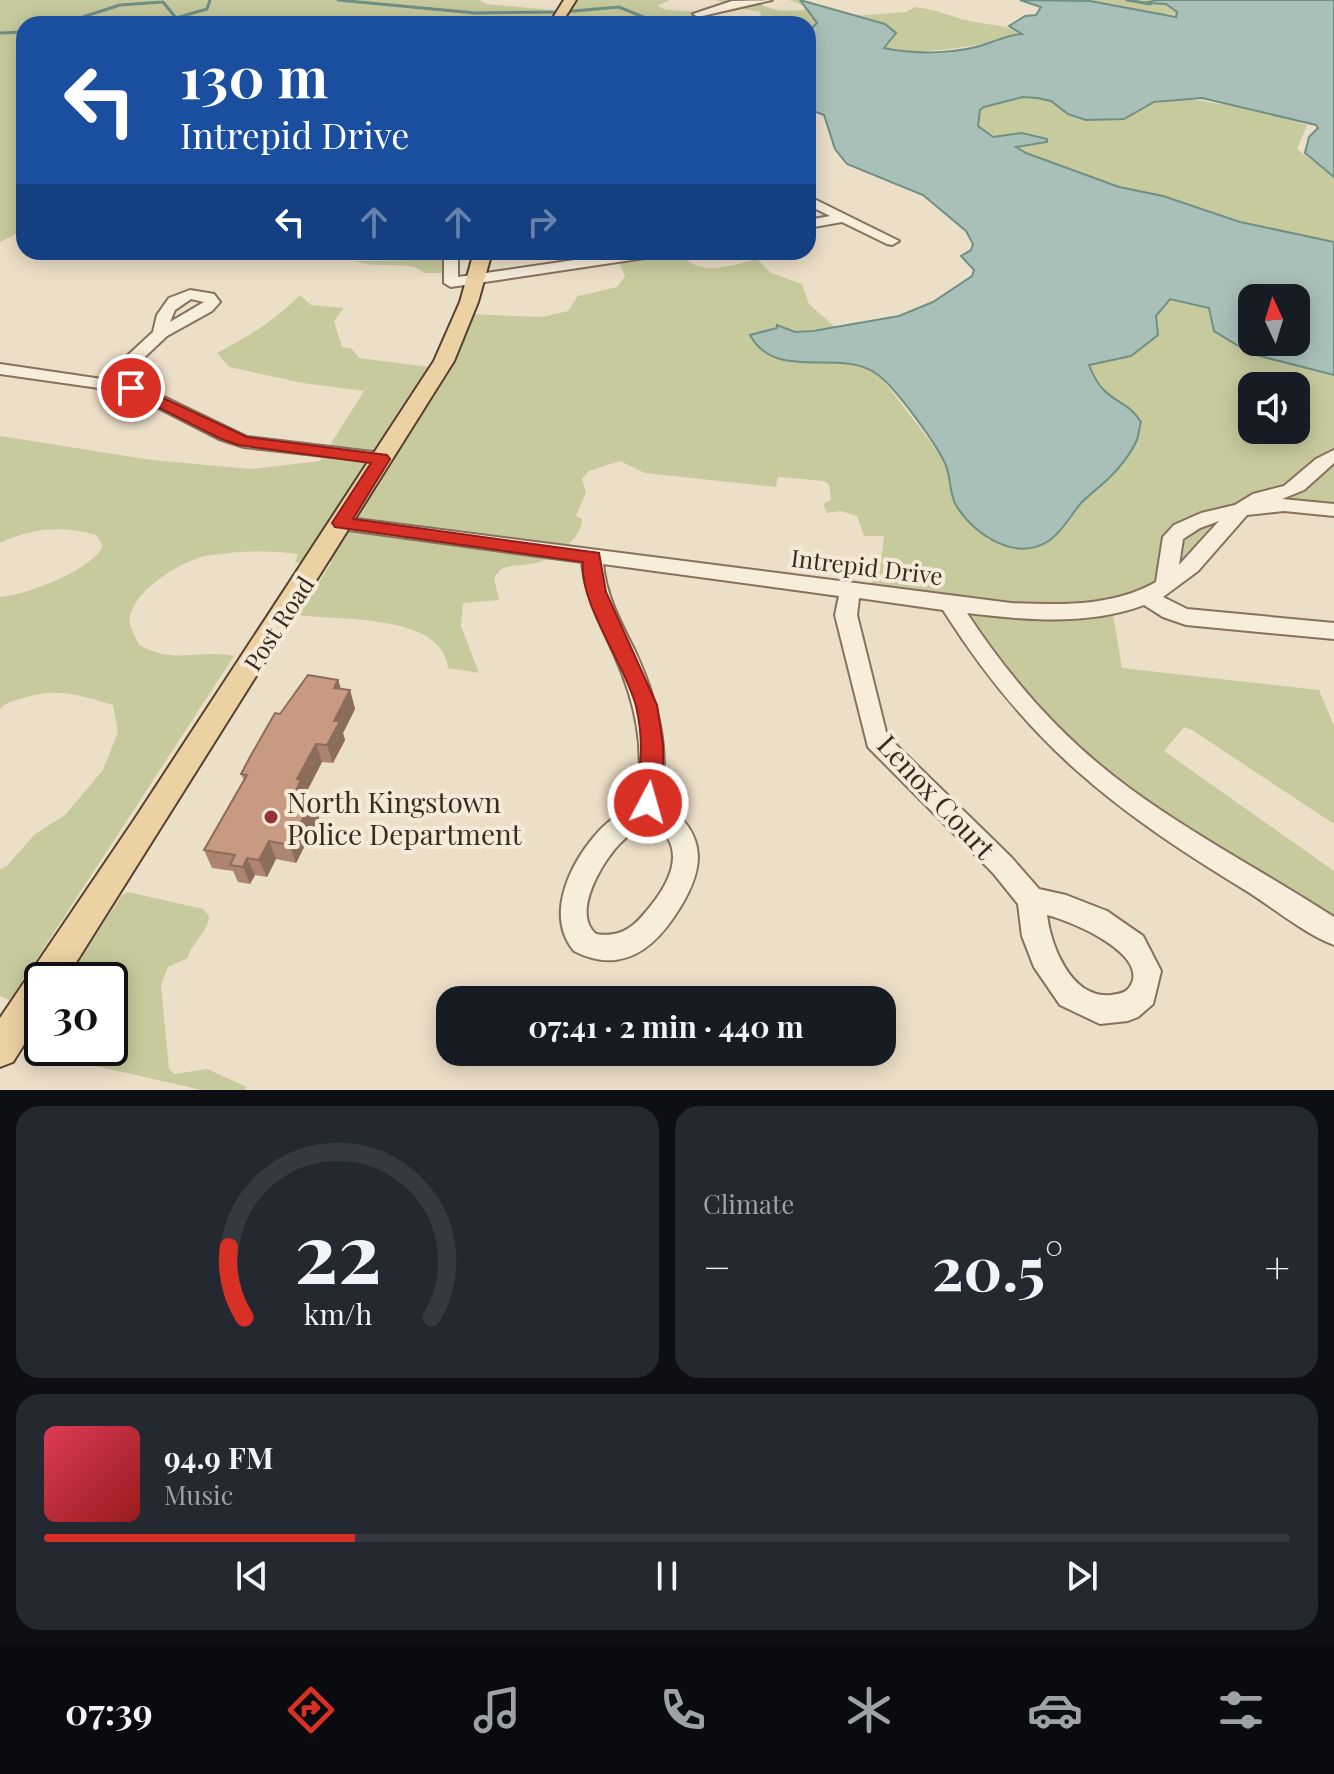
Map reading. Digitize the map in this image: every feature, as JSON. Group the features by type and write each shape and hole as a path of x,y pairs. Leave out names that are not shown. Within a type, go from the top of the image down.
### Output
{"main road":[{"name":"Post Road","path":"58,962 444,361 476,281 481,260"},
{"path":"0,1049 24,1012"}],"street":[{"path":"717,0 732,4"},
{"path":"698,14 732,4 767,0"},
{"path":"816,204 892,241"},
{"path":"816,222 845,217"},
{"path":"451,260 451,283 608,260"},
{"path":"107,383 161,333"},
{"path":"1,366 131,388 244,442 381,459"},
{"name":"Intrepid Drive","path":"341,523 1011,611 1081,612 1118,607 1157,591 1188,569 1252,501 1290,490 1323,461 1334,456"},
{"path":"1334,510 1289,505 1260,506 1194,522 1176,532 1157,591 1171,612 1186,617 1334,631"},
{"path":"592,557 591,570 596,592 646,705 652,744 652,787 648,803 621,823 602,844 579,889 574,925 576,933 591,946 612,949 631,944 655,923 682,884 687,868 680,839 673,825 648,803"},
{"name":"Lenox Court","path":"850,590 846,615 876,740 1002,865 1031,899"},
{"path":"950,603 999,677 1028,712 1107,785 1147,815 1334,932"},
{"path":"1031,899 1066,907 1097,920 1133,945 1147,971 1143,994 1128,1007 1100,1010 1070,995 1048,967 1036,936 1031,899"}],"green space":[{"path":"0,0 480,0 486,4 561,11 569,0 670,0 657,6 666,10 702,12 704,16 16,16 16,234 0,242"},
{"path":"716,0 771,0 758,3 776,10 805,10 804,6 789,0 800,0 812,16 760,16 761,12 725,6 728,4"},
{"path":"1053,0 1158,0 1146,4 1166,4 1179,15 1139,13 1090,1"},
{"path":"915,7 1024,34 954,49 901,51 883,49 890,41 891,30 885,24 853,16 906,12"},
{"path":"1023,97 1051,101 1068,114 1190,99 1245,108 1307,125 1297,149 1334,177 1334,242 1252,225 1163,196 1119,187 1026,153 1016,146 1041,144 1047,139 1022,133 993,137 978,127 980,110 984,106"},
{"path":"450,260 449,273 424,273 411,266 355,261"},
{"path":"617,260 686,260 695,265 715,268 758,260 771,273 802,284 809,304 835,327 795,332 781,325 769,332 757,332 790,362 843,362 860,365 879,375 943,458 950,474 956,507 989,540 1060,530 1085,497 1118,469 1139,437 1133,413 1102,392 1088,365 1131,356 1170,298 1209,308 1238,339 1238,356 1260,356 1334,375 1334,510 1246,509 1188,569 1112,608 1122,668 1319,690 1334,726 1334,824 1192,730 1184,727 1164,751 1334,871 1334,932 1244,877 1036,721 950,603 872,591 871,565 881,561 884,536 864,536 857,516 841,511 827,513 823,504 831,500 829,484 778,477 776,487 645,473 620,461 589,471 582,479 586,492 576,516 582,519 581,526 567,546 539,562 501,569 494,578 499,600 463,603 461,626 479,673 448,668 442,650 428,637 409,629 387,623 299,615 332,561 295,563 298,554 277,552 212,555 176,568 151,585 134,605 130,616 139,645 164,654 234,656 35,962 24,962 24,978 10,1000 0,996 0,869 7,866 34,835 65,815 103,770 118,732 113,705 79,695 47,693 10,702 0,709 0,597 26,592 58,580 86,564 103,546 96,535 59,529 35,531 0,543 0,436 152,460 251,469 320,461 364,391 303,383 229,367 217,353 261,327 300,295 311,305 344,308 334,321 342,347 352,349 359,358 438,368 467,314 542,317 568,311 578,296 617,287 625,276"},
{"path":"128,892 203,909 209,916 188,958 168,967 161,985 169,1069 175,1074 207,1069 247,1087 244,1090 202,1090 95,1066 128,1066 128,962 78,962 122,895"}],"water":[{"path":"800,0 885,24 896,33 884,48 938,52 967,49 1022,34 1009,26 1025,16 1036,15 1041,7 1020,0 1090,1 1176,17 1177,12 1166,4 1144,3 1158,0 1334,0 1334,177 1305,153 1309,137 1318,128 1316,125 1202,98 1154,102 1124,119 1086,120 1068,114 1051,101 1023,97 984,107 980,110 978,126 993,137 1022,133 1047,139 1047,142 1016,147 1119,187 1163,196 1240,222 1334,242 1334,375 1260,356 1310,356 1310,284 1238,284 1238,346 1214,331 1209,308 1170,299 1156,316 1158,335 1131,356 1089,365 1101,387 1141,422 1137,440 1124,461 1050,540 1024,548 998,543 974,527 957,507 939,452 903,402 877,374 845,363 775,358 761,349 750,335 777,328 777,325 795,332 813,331 899,316 933,302 972,276 974,270 961,256 971,250 973,244 966,231 923,195 847,164 835,149 824,115 816,112 816,16 812,16"}],"building":[{"path":"308,675 338,680 334,688 350,690 334,721 340,721 327,745 316,744 297,779 301,780 293,797 312,800 290,845 269,841 259,860 247,858 243,867 230,865 235,855 204,850 247,775 241,774 275,713 280,714"}],"waterway":[{"path":"183,16 207,9 210,0"},
{"path":"338,0 475,13 562,12 619,7 641,16"},
{"path":"1127,0 1150,4"},
{"path":"86,16 120,5 163,2 174,16"},
{"path":"0,33 16,32"}],"place":[{"name":"North Kingstown Police Department","path":"271,817"}],"route":[{"path":"131,388 244,442 381,459 341,523 406,529 592,557 591,570 596,592 646,705 652,744 652,787 648,803"}]}
